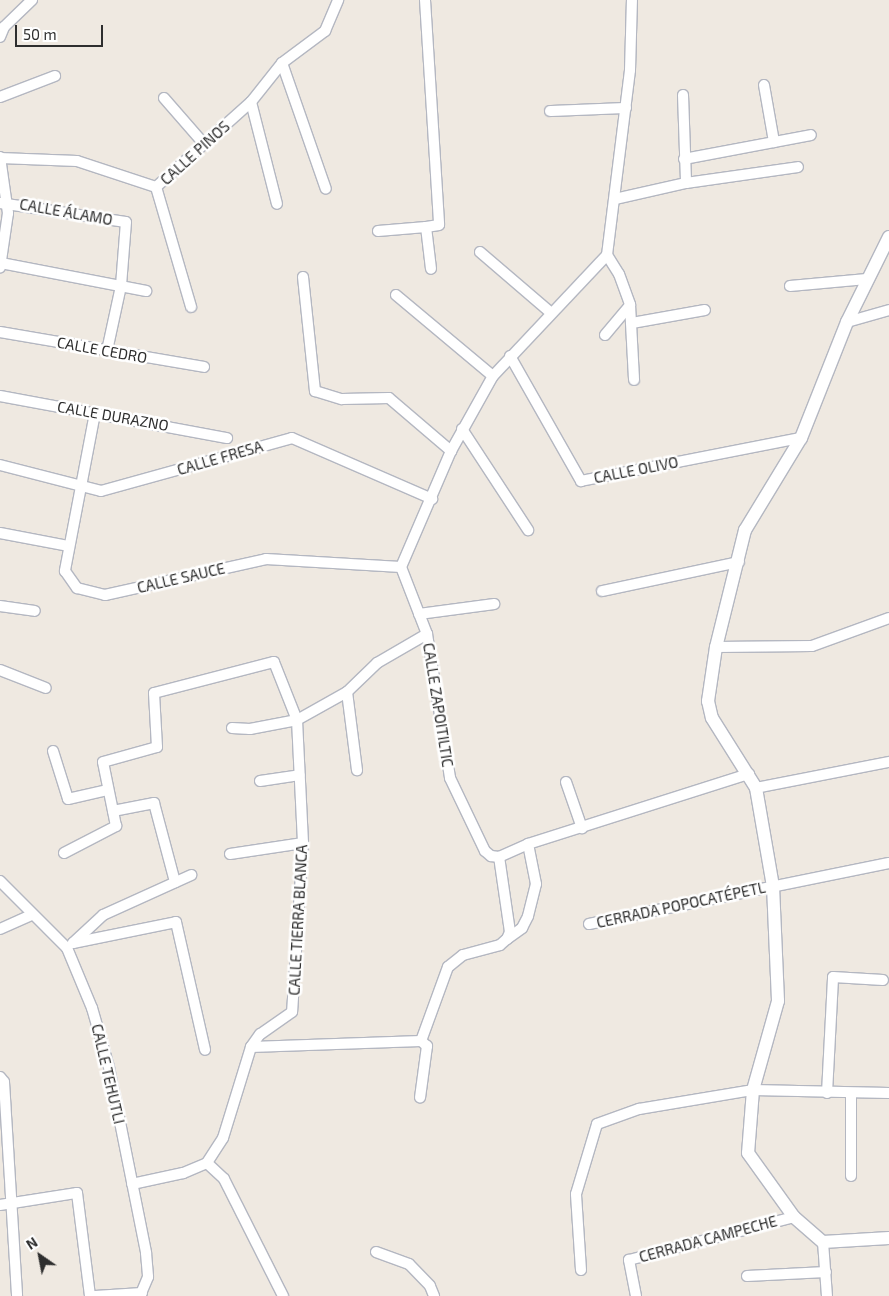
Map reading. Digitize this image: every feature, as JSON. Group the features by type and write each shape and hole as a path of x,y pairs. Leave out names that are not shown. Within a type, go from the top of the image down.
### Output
{"street":[{"path":"0,37 4,27 32,0"},
{"name":"CALLE PINOS","path":"0,157 76,161 156,188 251,102 282,63 325,31 338,0"},
{"path":"378,231 439,225 426,0"},
{"path":"401,567 432,499 451,451 493,376 550,312 607,255 626,108 632,0"},
{"path":"282,63 326,189"},
{"path":"0,97 55,76"},
{"path":"764,85 774,142"},
{"path":"683,95 686,183"},
{"path":"164,98 205,145"},
{"path":"251,102 277,204"},
{"path":"550,112 626,108"},
{"path":"684,159 812,135"},
{"path":"0,157 3,202 0,267"},
{"path":"615,199 686,183 798,167"},
{"path":"156,188 191,308"},
{"name":"CALLE ÁLAMO","path":"3,202 126,222 121,286"},
{"path":"426,227 431,269"},
{"path":"827,1296 823,1242 794,1217 748,1153 753,1090 778,1000 773,886 756,788 749,774 712,718 708,701 716,647 752,513 801,438 847,322 866,279 889,237"},
{"path":"480,252 550,312"},
{"path":"607,255 619,274 630,305 634,380"},
{"path":"1,263 146,291"},
{"path":"303,277 315,392 342,399 389,398 451,451"},
{"path":"790,286 866,279"},
{"path":"107,350 121,286"},
{"path":"396,295 493,376"},
{"path":"605,335 630,305"},
{"path":"632,323 705,310"},
{"path":"847,322 889,310"},
{"name":"CALLE CEDRO","path":"0,332 204,367"},
{"name":"CALLE OLIVO","path":"510,356 582,481 801,438"},
{"name":"CALLE DURAZNO","path":"0,396 227,438"},
{"name":"CALLE SAUCE","path":"94,412 79,484 65,571 77,588 105,596 266,559 401,567"},
{"path":"462,429 528,530"},
{"name":"CALLE FRESA","path":"0,466 79,484 101,491 292,438 432,499"},
{"path":"0,533 68,546"},
{"path":"602,591 739,562"},
{"name":"CALLE ZAPOITILTIC","path":"401,567 427,634 450,778 485,850 499,857"},
{"path":"419,614 494,604"},
{"path":"0,606 35,611"},
{"path":"716,647 812,646 889,618"},
{"path":"232,728 245,730 297,720 347,692 377,663 427,634"},
{"name":"CALLE TIERRA BLANCA","path":"108,790 103,762 157,747 154,693 274,662 297,720 300,775 302,843 292,1012 260,1034 251,1047 223,1138 207,1163"},
{"path":"0,670 46,688"},
{"path":"347,692 357,770"},
{"path":"53,751 68,799 108,790 116,826 64,853"},
{"path":"756,788 889,762"},
{"path":"507,939 510,932 499,857 528,844 749,774"},
{"path":"260,781 300,775"},
{"path":"566,782 582,828"},
{"path":"113,811 154,803 175,882"},
{"path":"230,854 302,843"},
{"path":"421,1042 448,967 463,955 500,945 522,928 528,916 536,884 528,844"},
{"name":"CERRADA POPOCATÉPETL","path":"589,924 889,863"},
{"path":"70,946 103,915 191,875"},
{"name":"CALLE TEHUTLI","path":"0,881 31,915 70,946 92,1008 109,1067 146,1253 148,1277 141,1294"},
{"path":"0,929 31,915"},
{"path":"70,946 176,922 206,1050"},
{"path":"827,1093 833,977 883,980"},
{"path":"251,1047 421,1042 427,1046 420,1098"},
{"path":"0,1077 4,1082 4,1204 17,1296"},
{"path":"581,1270 576,1194 597,1124 639,1109 753,1090 889,1093"},
{"path":"851,1093 851,1176"},
{"path":"132,1184 183,1173 207,1163 224,1180 279,1295"},
{"path":"4,1204 77,1193 90,1296"},
{"name":"CERRADA CAMPECHE","path":"636,1296 629,1260 794,1217"},
{"path":"823,1242 889,1238"},
{"path":"376,1252 409,1264 430,1286 434,1296"},
{"path":"747,1276 826,1272"},
{"path":"95,1296 141,1294"}]}
